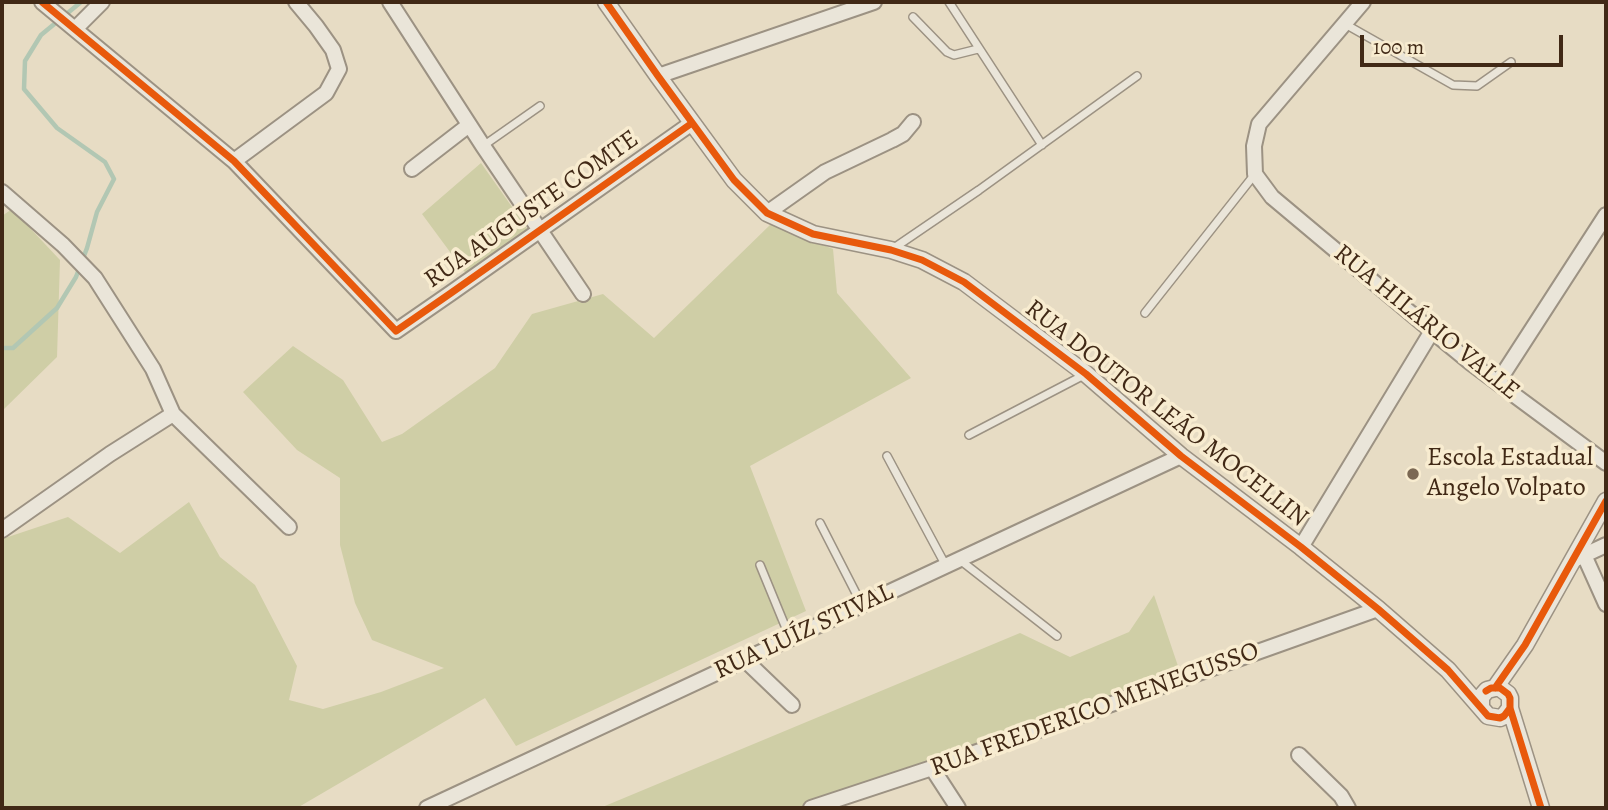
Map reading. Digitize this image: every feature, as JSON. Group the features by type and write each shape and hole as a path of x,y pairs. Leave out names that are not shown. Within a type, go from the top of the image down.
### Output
{"street":[{"path":"42,2 234,161 326,93 339,69 333,50 296,2"},
{"path":"71,26 102,2"},
{"path":"390,2 583,294"},
{"name":"RUA DOUTOR LEÃO MOCELLIN","path":"606,2 733,180 767,214 813,234 891,250 922,260 964,282 1086,374 1181,456 1301,547 1448,670 1496,701 1526,760 1541,808"},
{"path":"658,76 874,2"},
{"path":"1255,174 1254,146 1259,124 1363,2"},
{"path":"767,214 825,172 903,134 913,122"},
{"name":"RUA AUGUSTE COMTE","path":"234,161 396,331 692,123"},
{"path":"412,169 469,125"},
{"name":"RUA HILÁRIO VALLE","path":"1255,174 1272,197 1432,331 1606,463"},
{"path":"2,192 63,245 95,278 153,369 173,414 289,527"},
{"path":"1498,383 1606,215"},
{"path":"1301,547 1432,331"},
{"path":"2,530 110,454 173,414"},
{"name":"RUA LUÍZ STIVAL","path":"427,808 1181,456"},
{"path":"1496,701 1525,645 1579,557 1606,501"},
{"path":"1579,557 1606,545"},
{"path":"1579,557 1606,604"},
{"name":"RUA FREDERICO MENEGUSSO","path":"811,808 932,768 1378,609"},
{"path":"745,660 792,705"},
{"path":"1299,755 1340,796 1348,808"},
{"path":"932,768 958,808"}],"lane":[{"path":"949,2 1042,145"},
{"path":"913,17 947,52 954,55 978,49"},
{"path":"1345,24 1453,85 1477,86 1511,62"},
{"path":"891,250 1138,76"},
{"path":"483,146 540,106"},
{"path":"1145,313 1255,174"},
{"path":"969,435 1086,374"},
{"path":"887,456 953,563 1057,636"},
{"path":"820,523 862,605"},
{"path":"760,565 791,638"}],"green space":[{"path":"481,163 529,231 467,275 422,214"},
{"path":"12,209 60,260 57,357 2,411 2,216"},
{"path":"771,224 833,249 837,293 911,378 750,466 806,611 516,746 485,698 297,808 2,808 2,539 68,517 120,553 189,502 220,557 255,585 297,666 289,700 323,709 381,692 444,668 372,640 355,603 340,545 340,478 297,450 243,392 293,346 343,380 382,442 402,434 495,368 532,314 603,294 654,338"},
{"path":"1154,595 1180,672 1063,718 802,808 600,808 1020,633 1070,657 1129,632"}],"waterway":[{"path":"2,348 13,348 57,308 76,277 97,212 114,179 105,162 57,128 24,89 25,61 41,35 81,2"}],"cycle path":[{"path":"42,2 234,161 396,331 692,123"},
{"path":"606,2 734,180 767,213 813,234 891,250 922,260 964,282 1086,374 1181,456 1378,609 1448,670 1488,716 1500,718 1510,708"},
{"path":"1495,688 1525,645 1606,501"},
{"path":"1486,691 1500,688 1510,698 1510,708 1541,808"}],"place":[{"name":"Escola Estadual Angelo Volpato","path":"1413,474"}]}
